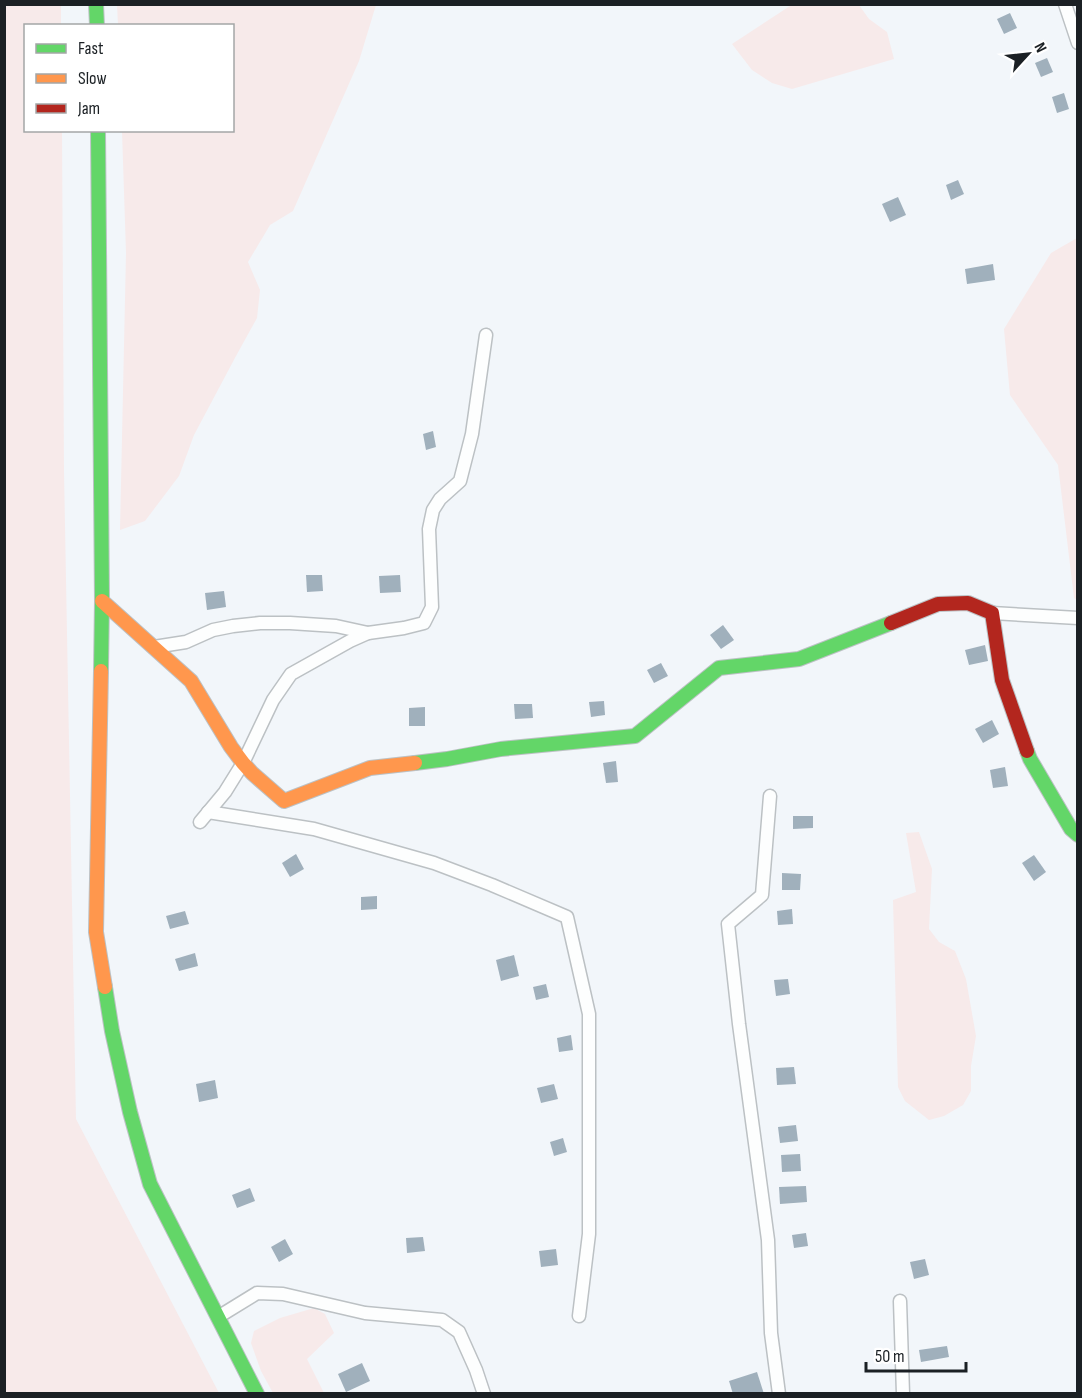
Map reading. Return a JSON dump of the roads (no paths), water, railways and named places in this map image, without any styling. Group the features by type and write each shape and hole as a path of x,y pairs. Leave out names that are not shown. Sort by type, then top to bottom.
{"street":[{"path":"96,4 97,24"},
{"path":"1065,4 1077,43"},
{"path":"98,132 102,601 96,932 112,1031 130,1112 150,1184 256,1394"},
{"path":"200,822 225,792 243,763 273,700 291,674 368,633 424,623 432,607 429,529 433,510 440,499 460,481 472,434 486,335"},
{"path":"102,601 191,681 243,763 284,801 370,768 447,759 487,750 520,746 635,736 719,668 799,659 938,604 968,603 992,613 1077,618"},
{"path":"992,613 1002,680 1030,759 1077,836"},
{"path":"154,647 186,642 213,630 260,623 336,626 368,633"},
{"path":"770,796 762,895 728,924 768,1239 771,1333 779,1394"},
{"path":"208,812 314,829 434,863 567,917 589,1014 589,1234 579,1316"},
{"path":"218,1317 257,1293 283,1294 365,1313 442,1320 459,1332 484,1394"},
{"path":"900,1301 903,1394"}]}
